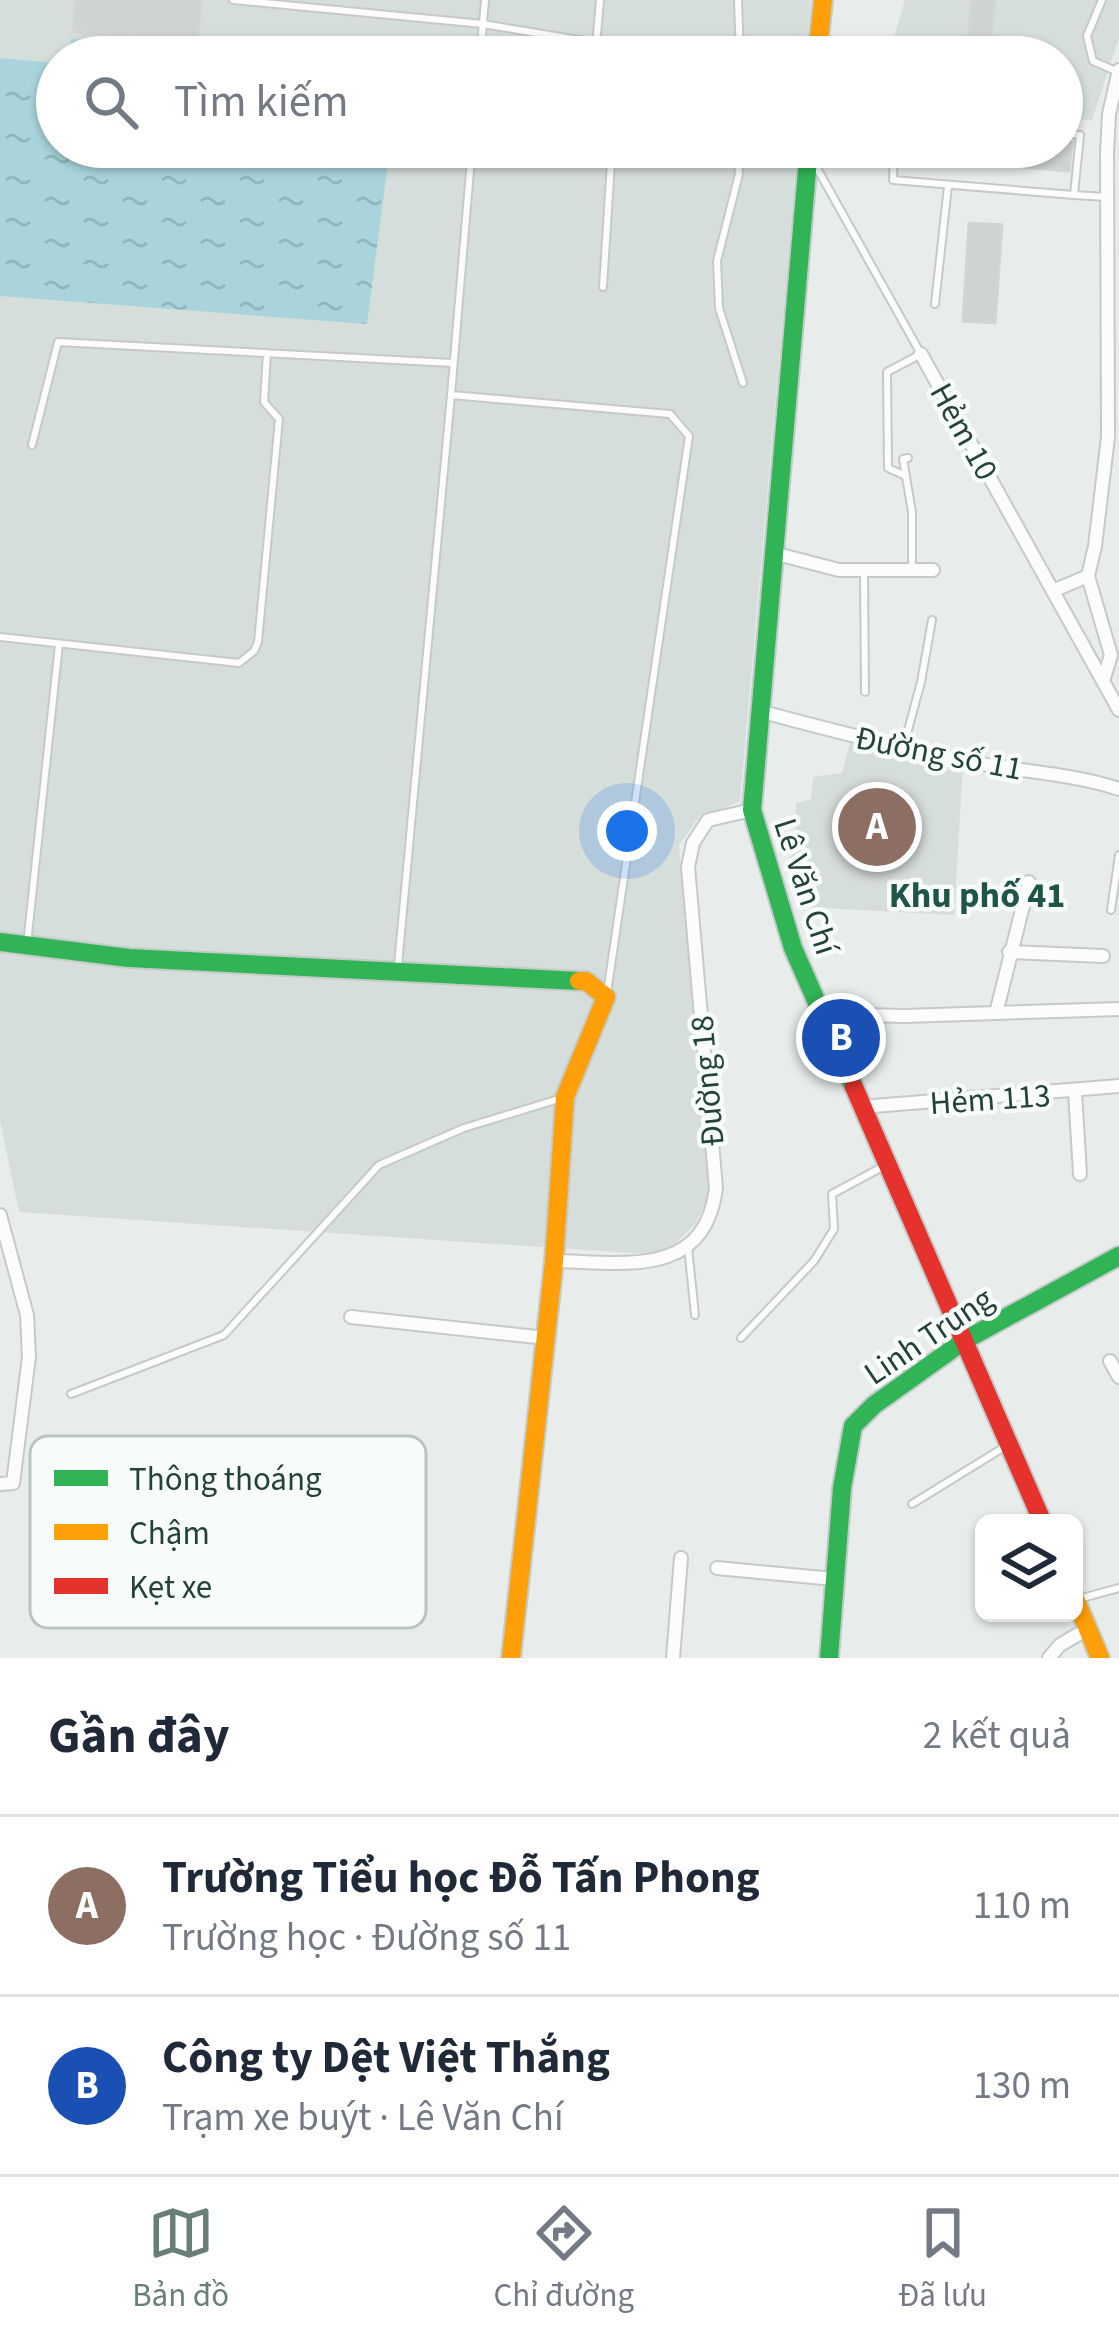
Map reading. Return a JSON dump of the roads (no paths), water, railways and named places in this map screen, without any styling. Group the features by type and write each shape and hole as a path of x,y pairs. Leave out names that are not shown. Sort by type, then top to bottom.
{"street":[{"path":"819,36 823,0"},
{"path":"1103,678 1112,655 1113,632 1088,576 1114,437 1115,236 1109,114 1119,71"},
{"name":"Lê Văn Chí","path":"807,168 752,810 771,894 819,1014 889,1163 1039,1514"},
{"name":"Hẻm 10","path":"921,354 1119,710"},
{"path":"776,554 839,570 933,570"},
{"path":"1054,590 1088,576"},
{"name":"Đường số 11","path":"759,711 904,748 978,764 1077,775 1119,789"},
{"name":"Đường 18","path":"688,1246 709,1216 716,1188 688,867 693,843 708,820 752,810"},
{"path":"996,1013 1028,882"},
{"path":"0,942 129,958 586,982 606,997 565,1097 554,1261 511,1658"},
{"path":"1009,952 1103,956"},
{"path":"819,1014 1119,1010"},
{"name":"Hẻm 113","path":"861,1107 1119,1086"},
{"path":"1075,1092 1080,1174"},
{"path":"0,1214 5,1254 27,1315 29,1357 13,1483 0,1484"},
{"path":"554,1261 663,1261 688,1246"},
{"name":"Linh Trung","path":"829,1658 846,1455 853,1426 964,1340 1119,1256"},
{"path":"351,1317 546,1338"},
{"path":"1110,1361 1119,1377"},
{"path":"673,1658 681,1558"},
{"path":"717,1568 834,1579"},
{"path":"1083,1619 1100,1658"},
{"path":"1048,1658 1087,1629"}],"lane":[{"path":"233,0 483,24 555,36"},
{"path":"482,36 485,0"},
{"path":"597,36 600,0"},
{"path":"737,0 739,36"},
{"path":"1102,0 1087,36 1094,61 1119,71"},
{"path":"397,972 470,168"},
{"path":"603,286 611,168"},
{"path":"738,168 717,261 719,308 742,383"},
{"name":"Hẻm 10","path":"818,168 921,354"},
{"path":"893,168 893,180 948,186 1074,195 1112,189"},
{"path":"1074,195 1077,168"},
{"path":"934,304 948,186"},
{"path":"32,445 58,342 452,363"},
{"path":"0,638 239,663 254,651 279,419 264,402 267,353"},
{"path":"906,476 888,468 887,372 921,354"},
{"path":"451,395 670,414 688,436 606,997"},
{"path":"908,458 903,459 912,512 912,570"},
{"path":"864,572 865,692"},
{"path":"904,748 932,620"},
{"path":"26,946 59,644"},
{"path":"1111,910 1119,855"},
{"path":"71,1394 224,1334 379,1165 464,1128 565,1097"},
{"path":"741,1338 814,1261 834,1229 832,1194 889,1163"},
{"path":"688,1246 695,1315"},
{"path":"912,1504 1009,1444"},
{"path":"1083,1596 1119,1588"}],"water":[{"path":"0,58 36,61 36,168 387,168 367,324 0,296"}],"place":[{"name":"Trường Tiểu học Đỗ Tấn Phong","path":"877,827"},
{"name":"Công ty Dệt Việt Thắng","path":"841,1038"}],"district":[{"name":"Khu phố 41","path":"977,894"}]}
